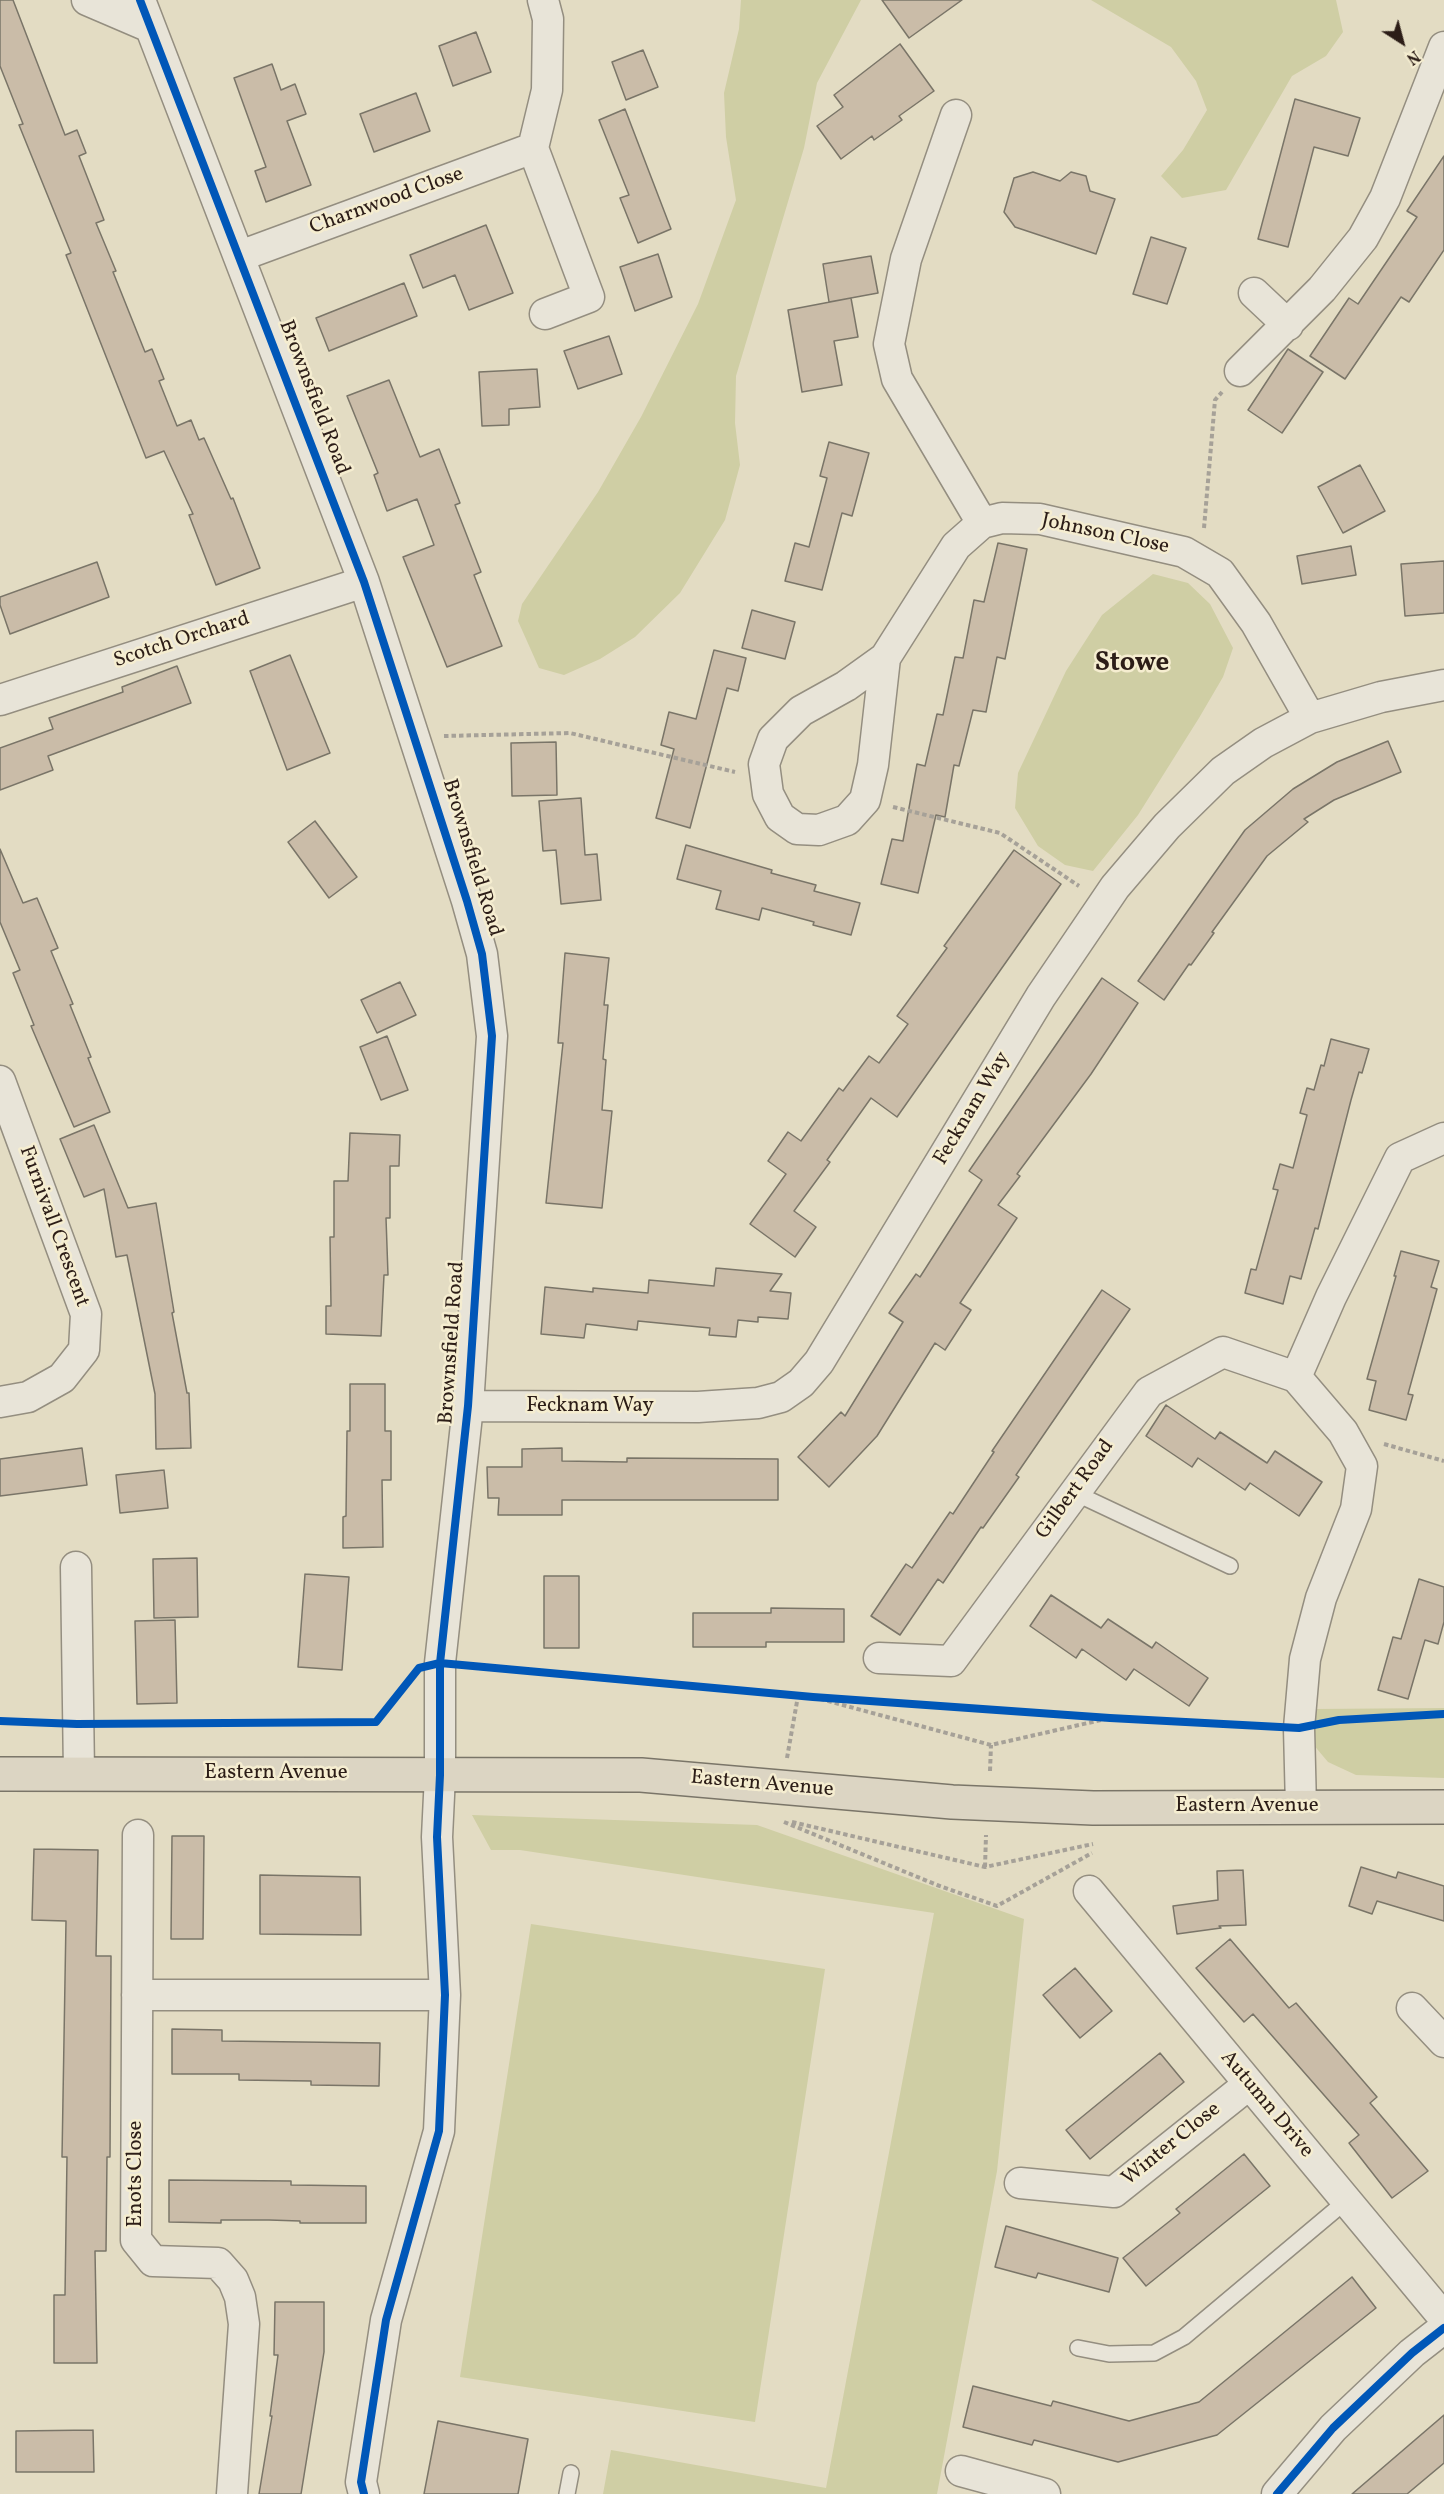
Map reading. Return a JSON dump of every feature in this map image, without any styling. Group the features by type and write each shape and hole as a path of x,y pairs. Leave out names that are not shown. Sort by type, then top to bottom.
{"highway":[{"name":"Eastern Avenue","path":"0,1774 641,1775 952,1802 1093,1808 1444,1807"}],"street":[{"path":"87,0 145,13"},
{"path":"543,0 548,19 547,90 533,148 590,297 545,314"},
{"name":"Brownsfield Road","path":"145,13 364,582 482,954 492,1036 468,1406 440,1663 440,1775 436,1837 445,1995 440,2131 386,2320 361,2482 364,2494"},
{"path":"1240,372 1322,289 1363,238 1385,198 1444,47"},
{"path":"885,658 873,765 865,800 847,820 819,831 797,829 780,817 768,794 764,764 773,740 801,711 846,686 885,658 956,546 982,523 897,380 889,344 906,259 956,115"},
{"name":"Charnwood Close","path":"240,256 533,148"},
{"path":"1254,292 1288,325"},
{"name":"Johnson Close","path":"982,523 1002,518 1040,519 1184,552 1220,573 1256,623 1310,718"},
{"name":"Scotch Orchard","path":"0,700 364,582"},
{"name":"Fecknam Way","path":"468,1406 698,1407 758,1403 781,1397 801,1383 819,1362 1041,996 1115,887 1167,826 1223,771 1263,743 1310,718 1381,697 1444,685"},
{"name":"Furnivall Crescent","path":"0,1081 86,1314 84,1350 62,1378 28,1397 2,1395"},
{"path":"1301,1807 1299,1728 1305,1659 1321,1598 1356,1509 1362,1466 1342,1432 1296,1377 1331,1297 1400,1158 1444,1138"},
{"name":"Gilbert Road","path":"879,1658 951,1661 1149,1392 1223,1352 1296,1377"},
{"path":"76,1567 79,1773"},
{"name":"Enots Close","path":"138,1835 136,2240 153,2261 218,2263 233,2280 240,2297 244,2324 232,2494"},
{"name":"Autumn Drive","path":"1089,1891 1444,2318"},
{"path":"137,1995 445,1995"},
{"path":"1412,2008 1444,2042"},
{"name":"Winter Close","path":"1020,2183 1114,2192 1248,2085"},
{"path":"1277,2494 1333,2428 1412,2353 1444,2328"},
{"path":"961,2471 1045,2494"}],"lane":[{"path":"1075,1493 1230,1566"},
{"path":"1078,2348 1109,2354 1154,2353 1184,2337 1346,2201"},
{"path":"567,2494 572,2473"}],"path":[{"path":"1201,562 1215,400 1240,372"},
{"path":"414,737 570,733 766,779"},
{"path":"865,800 1000,833 1104,903"},
{"path":"1342,1432 1444,1461"},
{"path":"786,1695 860,1701"},
{"path":"781,1786 798,1696"},
{"path":"813,1697 991,1745 1110,1718"},
{"path":"1075,1716 1122,1719"},
{"path":"990,1776 991,1745"},
{"path":"1089,1891 1093,1808"},
{"path":"1092,1853 997,1906 937,1885 779,1820 984,1867 1093,1844"},
{"path":"984,1867 986,1835"}],"green space":[{"path":"741,0 861,0 817,83 804,148 736,376 735,423 740,465 725,520 680,593 635,637 600,659 564,675 539,668 518,621 522,604 598,492 641,417 698,304 736,200 726,137 724,93 739,29"},
{"path":"1091,0 1336,0 1343,32 1326,56 1292,76 1226,190 1182,198 1161,176 1183,150 1207,110 1196,81 1171,47"},
{"path":"1153,574 1188,583 1210,604 1233,648 1223,677 1138,815 1093,871 1065,865 1038,846 1015,808 1018,773 1066,671 1102,615"},
{"path":"1444,1708 1444,1778 1356,1775 1328,1762 1312,1743 1313,1709"},
{"path":"472,1815 757,1825 1024,1919 997,2171 937,2494 603,2494 611,2450 826,2488 934,1913 520,1850 491,1850"},
{"path":"531,1924 825,1969 755,2422 460,2377"}],"building":[{"path":"0,0 13,0 65,135 77,130 86,153 79,156 104,220 96,223 145,352 152,349 164,379 159,381 177,426 191,420 199,440 204,438 231,499 233,498 260,568 216,585 189,515 193,514 164,451 146,458 66,255 71,253 19,125 23,124 0,66"},
{"path":"882,0 962,0 909,38"},
{"path":"476,32 491,72 453,86 439,46"},
{"path":"900,44 934,91 899,116 902,120 874,140 872,136 841,159 817,126 843,107 834,95"},
{"path":"643,50 658,87 626,100 612,62"},
{"path":"272,64 281,90 295,84 306,114 287,121 311,185 266,202 255,171 266,167 234,78"},
{"path":"416,93 430,131 374,152 360,114"},
{"path":"1295,99 1360,118 1348,156 1314,147 1288,247 1258,239"},
{"path":"625,109 671,229 638,243 620,198 629,195 599,120"},
{"path":"1444,156 1444,250 1409,302 1401,297 1345,379 1310,356 1349,298 1358,304 1417,217 1407,211"},
{"path":"1033,172 1060,181 1071,172 1086,176 1090,191 1115,199 1096,254 1015,227 1004,212 1014,178"},
{"path":"486,225 513,293 469,310 455,275 423,288 410,255"},
{"path":"1151,237 1186,248 1167,304 1133,294"},
{"path":"658,254 672,297 635,311 620,267"},
{"path":"871,256 878,293 829,302 823,264"},
{"path":"404,283 417,316 329,351 316,318"},
{"path":"851,298 858,337 834,341 842,385 802,392 788,310"},
{"path":"609,336 622,374 578,389 564,351"},
{"path":"1288,349 1323,372 1282,433 1248,410"},
{"path":"537,369 540,407 509,409 509,425 482,426 479,372"},
{"path":"389,380 420,457 439,449 460,503 455,505 481,572 474,575 502,646 447,667 403,557 434,545 417,499 387,511 374,475 378,473 347,396"},
{"path":"829,442 869,453 852,516 842,513 822,590 785,581 795,543 809,547 827,478 820,476"},
{"path":"1360,465 1385,511 1343,533 1318,487"},
{"path":"998,543 1027,549 1005,659 997,657 986,712 973,710 959,766 954,765 945,817 936,815 918,893 881,884 892,839 903,841 917,764 925,766 937,714 943,715 955,657 963,658 974,600 984,602"},
{"path":"1351,546 1356,575 1302,584 1297,556"},
{"path":"1444,561 1444,613 1405,616 1401,564"},
{"path":"97,562 109,597 10,634 0,605 0,597"},
{"path":"752,610 795,622 785,659 742,648"},
{"path":"714,650 746,658 738,691 727,688 690,828 656,818 674,749 661,745 669,712 696,719"},
{"path":"290,655 330,753 287,770 250,671"},
{"path":"177,666 191,703 48,756 53,770 0,790 0,748 53,729 49,718 123,692 122,687"},
{"path":"1388,741 1401,772 1334,800 1304,819 1308,822 1267,856 1164,1000 1138,981 1245,830 1293,789 1337,762"},
{"path":"556,742 557,795 512,796 511,743"},
{"path":"581,798 585,855 597,854 601,900 561,904 556,850 543,851 539,801"},
{"path":"315,821 357,877 329,898 288,842"},
{"path":"686,845 772,870 771,873 816,885 814,891 860,903 851,935 762,908 759,920 716,909 721,891 677,879"},
{"path":"0,849 23,903 37,898 58,948 51,951 73,1004 70,1005 91,1057 88,1058 110,1112 74,1127 31,1026 34,1025 13,973 20,970 0,922"},
{"path":"1014,850 1061,884 897,1117 871,1098 827,1160 830,1162 794,1211 816,1227 795,1257 750,1224 786,1174 768,1161 788,1132 801,1141 839,1088 843,1091 869,1056 879,1063 908,1024 897,1016 947,948 944,946"},
{"path":"565,953 609,958 604,1005 608,1005 603,1059 606,1060 602,1110 612,1111 602,1208 546,1203 563,1043 558,1043"},
{"path":"1102,978 1138,1003 1091,1074 1017,1174 1020,1176 998,1205 1017,1218 960,1303 971,1310 945,1350 935,1343 877,1436 829,1487 798,1457 841,1412 845,1416 903,1322 889,1313 916,1274 920,1277 982,1180 969,1171"},
{"path":"400,982 416,1015 377,1033 361,1000"},
{"path":"387,1036 408,1090 381,1100 360,1047"},
{"path":"1331,1039 1369,1049 1351,1100 1318,1229 1315,1228 1301,1279 1290,1276 1283,1304 1245,1293 1251,1269 1256,1270 1278,1190 1273,1189 1280,1164 1293,1168 1307,1115 1300,1113 1307,1088 1314,1090 1321,1065 1324,1066"},
{"path":"94,1125 128,1208 156,1203 174,1312 172,1313 187,1393 189,1393 191,1448 156,1449 155,1394 127,1255 116,1257 104,1189 84,1197 60,1139"},
{"path":"350,1133 400,1135 399,1166 390,1166 390,1218 386,1218 388,1275 384,1275 381,1336 326,1334 326,1306 331,1306 330,1237 334,1237 334,1181 348,1181"},
{"path":"1401,1251 1439,1261 1431,1287 1437,1289 1408,1394 1413,1395 1406,1420 1369,1410 1376,1381 1367,1379"},
{"path":"716,1268 782,1274 770,1291 791,1293 788,1319 758,1317 758,1322 738,1320 736,1337 709,1335 710,1328 638,1321 637,1330 586,1324 584,1338 541,1334 545,1287 593,1292 593,1288 648,1293 649,1280 714,1286"},
{"path":"1102,1290 1130,1309 1016,1475 1019,1477 943,1583 938,1579 900,1635 871,1616 906,1564 912,1568 950,1512 953,1514 994,1452 992,1451"},
{"path":"350,1384 385,1384 385,1431 391,1431 391,1480 382,1480 383,1547 343,1548 343,1517 346,1516 347,1431 350,1431"},
{"path":"1166,1405 1215,1439 1220,1432 1267,1463 1275,1451 1322,1482 1299,1516 1250,1483 1245,1490 1198,1458 1192,1467 1146,1436"},
{"path":"82,1448 87,1485 0,1496 0,1459"},
{"path":"562,1448 562,1461 627,1462 627,1458 778,1459 778,1500 562,1500 562,1515 498,1515 499,1498 488,1498 487,1467 522,1467 522,1449"},
{"path":"164,1470 168,1508 120,1513 116,1475"},
{"path":"197,1558 198,1617 154,1618 153,1559"},
{"path":"305,1574 349,1577 342,1670 298,1667"},
{"path":"544,1576 579,1576 579,1648 544,1648"},
{"path":"1419,1579 1444,1587 1444,1622 1438,1644 1425,1640 1408,1699 1378,1690 1393,1637 1401,1639"},
{"path":"1051,1595 1101,1628 1108,1619 1152,1648 1156,1642 1208,1678 1189,1706 1134,1669 1126,1680 1082,1649 1076,1658 1030,1626"},
{"path":"771,1608 844,1609 844,1642 766,1642 766,1647 693,1647 693,1613 771,1613"},
{"path":"175,1620 177,1703 137,1704 135,1621"},
{"path":"172,1836 204,1836 203,1939 171,1939"},
{"path":"34,1849 98,1850 96,1956 111,1956 110,2157 107,2157 106,2251 95,2251 97,2363 54,2363 54,2295 65,2295 67,2157 62,2157 66,1921 32,1920"},
{"path":"1361,1867 1396,1878 1398,1872 1444,1886 1444,1921 1377,1901 1372,1914 1349,1906"},
{"path":"1243,1870 1246,1925 1219,1926 1221,1928 1177,1934 1173,1906 1218,1900 1217,1871"},
{"path":"260,1875 360,1877 361,1935 260,1934"},
{"path":"1230,1939 1289,2008 1296,2003 1377,2097 1370,2103 1428,2171 1392,2198 1349,2143 1359,2135 1253,2014 1244,2022 1196,1968"},
{"path":"1075,1968 1112,2011 1080,2038 1043,1995"},
{"path":"172,2029 222,2030 222,2041 380,2043 379,2086 311,2085 311,2081 239,2080 239,2074 172,2074"},
{"path":"1160,2053 1184,2082 1090,2159 1066,2130"},
{"path":"1244,2154 1270,2186 1146,2286 1123,2258 1180,2213 1176,2209"},
{"path":"169,2180 291,2181 291,2185 366,2186 366,2223 300,2223 300,2221 269,2220 221,2220 221,2223 169,2222"},
{"path":"1006,2226 1118,2258 1109,2292 1038,2273 1036,2278 995,2267"},
{"path":"1352,2277 1376,2308 1217,2435 1118,2462 1034,2440 1032,2445 963,2427 973,2386 1051,2406 1053,2401 1129,2421 1199,2402"},
{"path":"275,2302 324,2302 324,2352 301,2494 259,2494 272,2416 270,2416 278,2355 274,2355"},
{"path":"1444,2415 1444,2463 1407,2494 1352,2494"},
{"path":"438,2421 528,2439 518,2494 424,2494"},
{"path":"93,2430 94,2472 16,2472 16,2431"}],"cycle path":[{"path":"140,0 364,582 482,954 492,1036 468,1406 440,1663 440,1775 437,1837 445,1995 439,2131 386,2320 361,2482 364,2494"},
{"path":"0,1721 77,1724 376,1722 419,1668 440,1663 813,1697 1110,1718 1299,1728 1339,1720 1444,1714"},
{"path":"1277,2494 1333,2428 1412,2353 1444,2328"}],"district":[{"name":"Stowe","path":"1132,665"}]}
